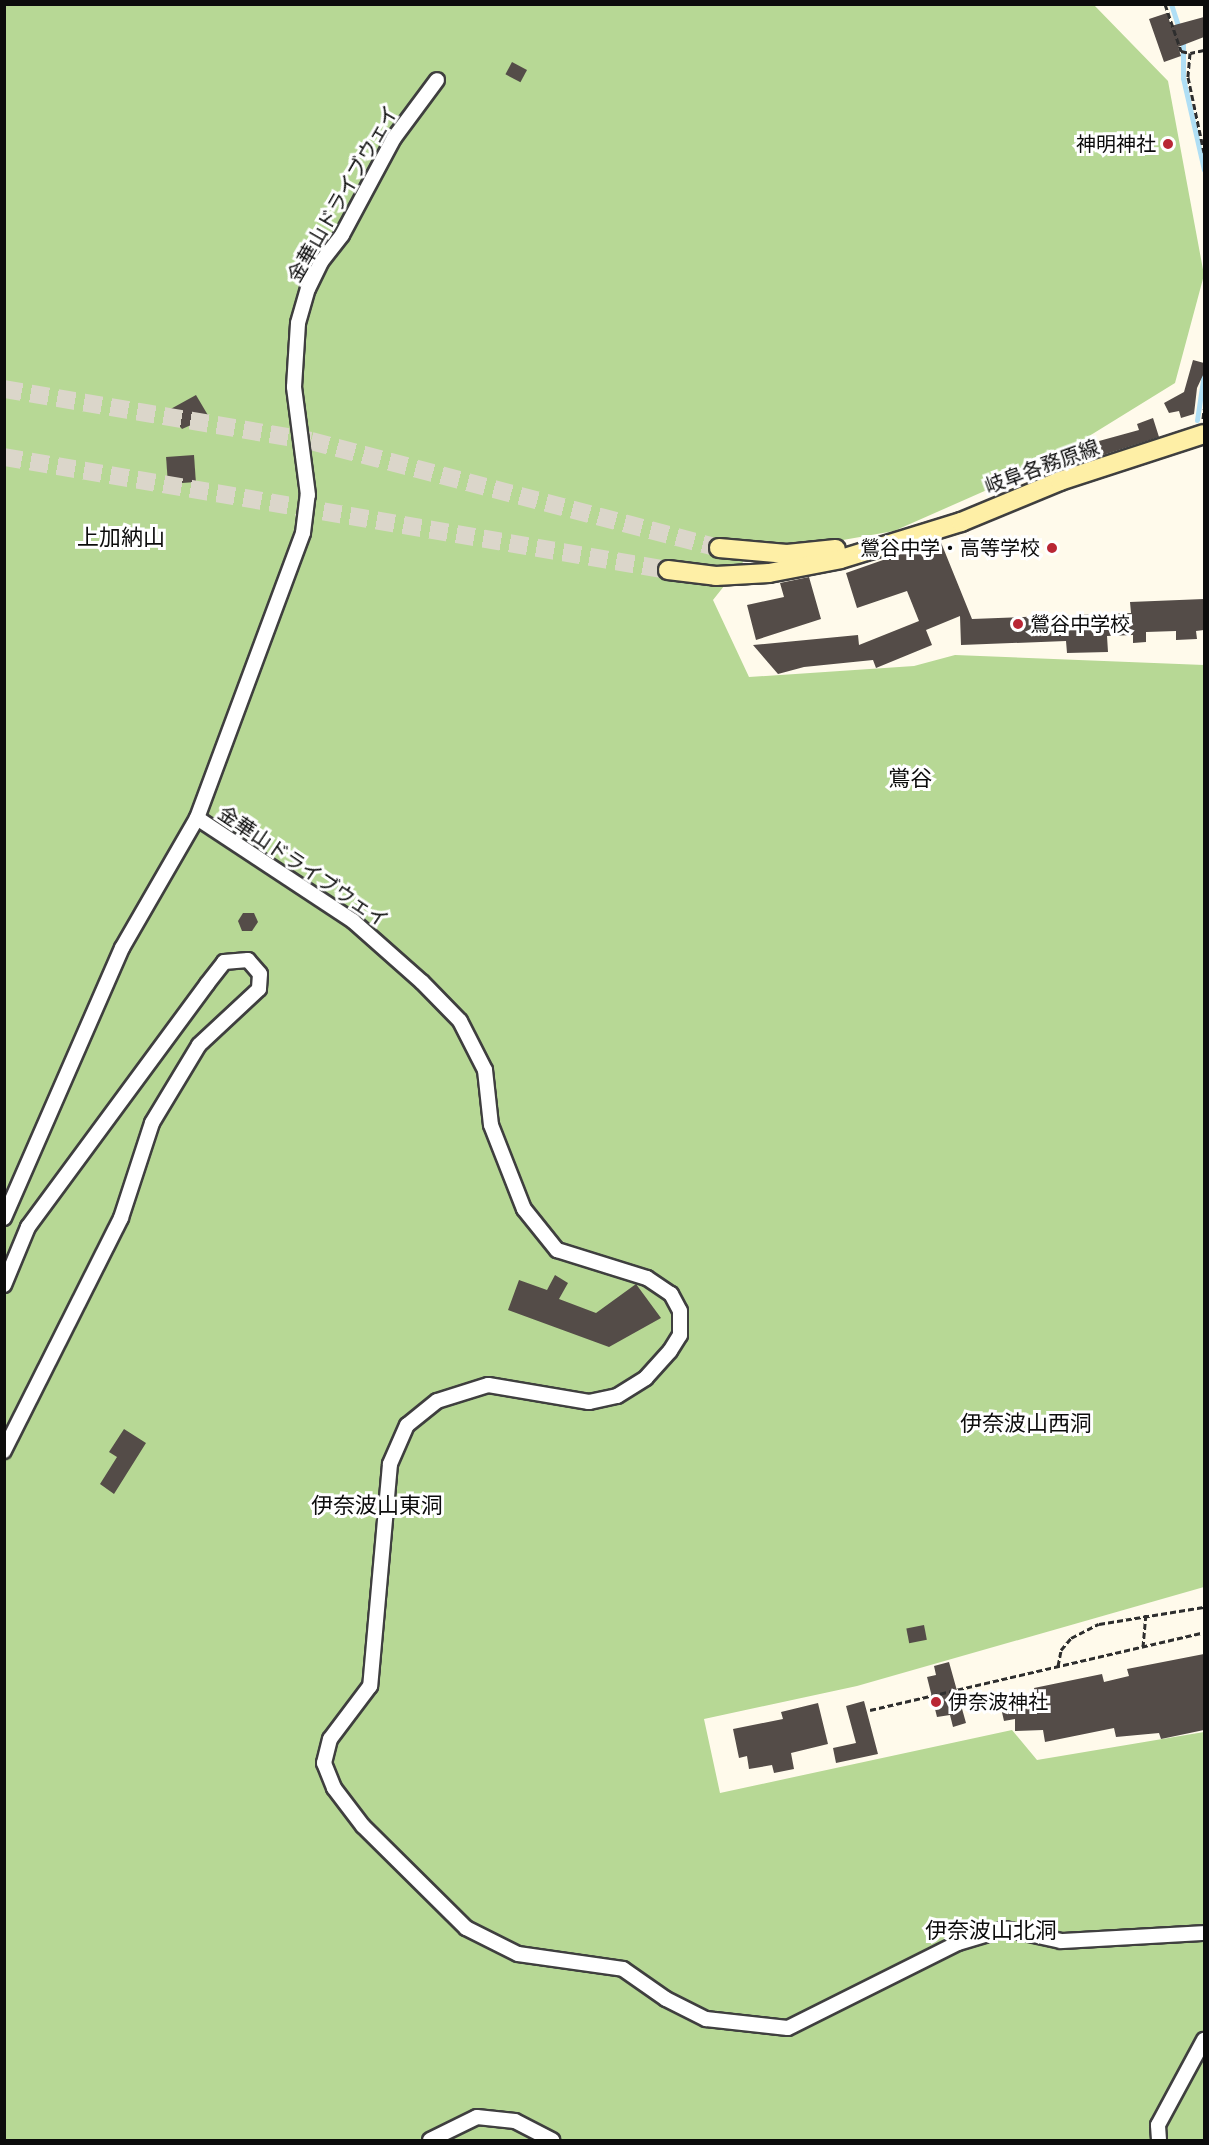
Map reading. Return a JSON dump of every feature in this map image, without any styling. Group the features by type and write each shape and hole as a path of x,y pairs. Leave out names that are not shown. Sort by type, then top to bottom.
{"main road":[{"name":"岐阜各務原線","path":"668,570 716,576 769,573 895,544 1059,481 1204,434"},
{"name":"岐阜各務原線","path":"719,548 788,554 895,544"}],"street":[{"name":"金華山ドライブウェイ","path":"4,1218 122,948 197,818 303,533 308,495 294,387 297,322 308,289 321,262 342,235 394,138 438,80"},
{"name":"金華山ドライブウェイ","path":"197,818 353,921 422,982 460,1021 485,1070 491,1125 524,1209 557,1250 647,1278 671,1294 680,1311 680,1335 670,1351 646,1378 617,1396 589,1402 488,1385 437,1401 407,1425 390,1464 370,1686 330,1739 324,1763 334,1788 363,1826 466,1928 518,1954 623,1969 666,1999 706,2019 788,2028 958,1943 1005,1929 1061,1941 1204,1933"},
{"path":"4,1285 28,1227 207,984 224,962 248,960 260,974 259,989 199,1045 152,1123 121,1218 4,1451"},
{"path":"1159,2140 1158,2126 1204,2040"},
{"path":"430,2140 477,2117 515,2121 552,2140"}],"path":[{"path":"1165,4 1181,51 1190,53 1204,50"},
{"path":"1190,53 1188,77 1204,152"},
{"path":"1058,1666 1061,1650 1071,1638 1098,1624 1146,1614 1204,1607"},
{"path":"1143,1647 1146,1614"},
{"path":"870,1710 1204,1632"}],"green space":[{"path":"5,5 1094,5 1168,81 1204,275 1175,383 1039,467 894,531 747,557 713,600 749,677 914,666 955,655 1204,665 1204,1587 857,1686 704,1719 720,1793 1012,1730 1037,1760 1204,1732 1204,2140 5,2140"}],"building":[{"path":"1167,13 1171,26 1204,17 1204,37 1178,47 1181,56 1164,62 1149,19"},
{"path":"512,62 527,70 520,82 505,74"},
{"path":"1193,360 1204,363 1204,373 1197,388 1194,414 1181,418 1179,411 1169,413 1164,403 1184,392"},
{"path":"196,395 209,417 182,429 167,411"},
{"path":"1153,418 1159,437 1103,455 1099,441 1139,430 1137,424"},
{"path":"194,455 196,482 168,484 166,457"},
{"path":"940,540 972,619 1131,613 1130,602 1204,599 1204,630 1196,631 1197,639 1176,640 1176,631 1146,632 1146,642 1133,643 1133,635 1107,636 1108,652 1067,653 1066,641 961,645 960,616 926,630 932,645 876,668 873,660 804,667 778,674 753,645 858,635 859,645 919,621 907,591 857,608 846,573"},
{"path":"809,577 821,619 756,640 747,605 784,597 780,583"},
{"path":"243,913 254,913 258,922 252,931 242,931 238,921"},
{"path":"555,1275 568,1283 559,1299 596,1313 636,1284 661,1318 609,1347 508,1310 519,1280 547,1290"},
{"path":"124,1429 146,1443 114,1494 100,1484 117,1457 109,1452"},
{"path":"924,1625 927,1640 909,1643 906,1628"},
{"path":"1204,1654 1204,1730 1161,1739 1159,1733 1116,1737 1114,1728 1045,1742 1043,1730 1015,1731 1015,1719 1004,1721 1001,1708 1036,1700 1034,1688 1102,1674 1104,1682 1129,1676 1127,1669"},
{"path":"949,1662 966,1723 953,1727 950,1715 937,1717 927,1677 936,1675 934,1666"},
{"path":"864,1701 878,1754 836,1763 833,1748 856,1743 846,1706"},
{"path":"818,1703 828,1744 791,1753 794,1769 774,1773 772,1765 749,1769 747,1756 739,1758 733,1729 783,1719 781,1712"}],"waterway":[{"path":"1171,4 1180,31"},
{"path":"1183,40 1183,78 1204,170"},
{"path":"1197,420 1204,373"}],"tunnel":[{"path":"4,389 311,441 719,548"},
{"path":"4,457 668,570"}],"place":[{"name":"神明神社","path":"1168,144"},
{"name":"鶯谷中学・高等学校","path":"1052,548"},
{"name":"鶯谷中学校","path":"1018,624"},
{"name":"伊奈波神社","path":"936,1702"}],"district":[{"name":"上加納山","path":"121,538"},
{"name":"鴬谷","path":"910,779"},
{"name":"伊奈波山西洞","path":"1026,1424"},
{"name":"伊奈波山東洞","path":"377,1506"},
{"name":"伊奈波山北洞","path":"991,1931"}]}
